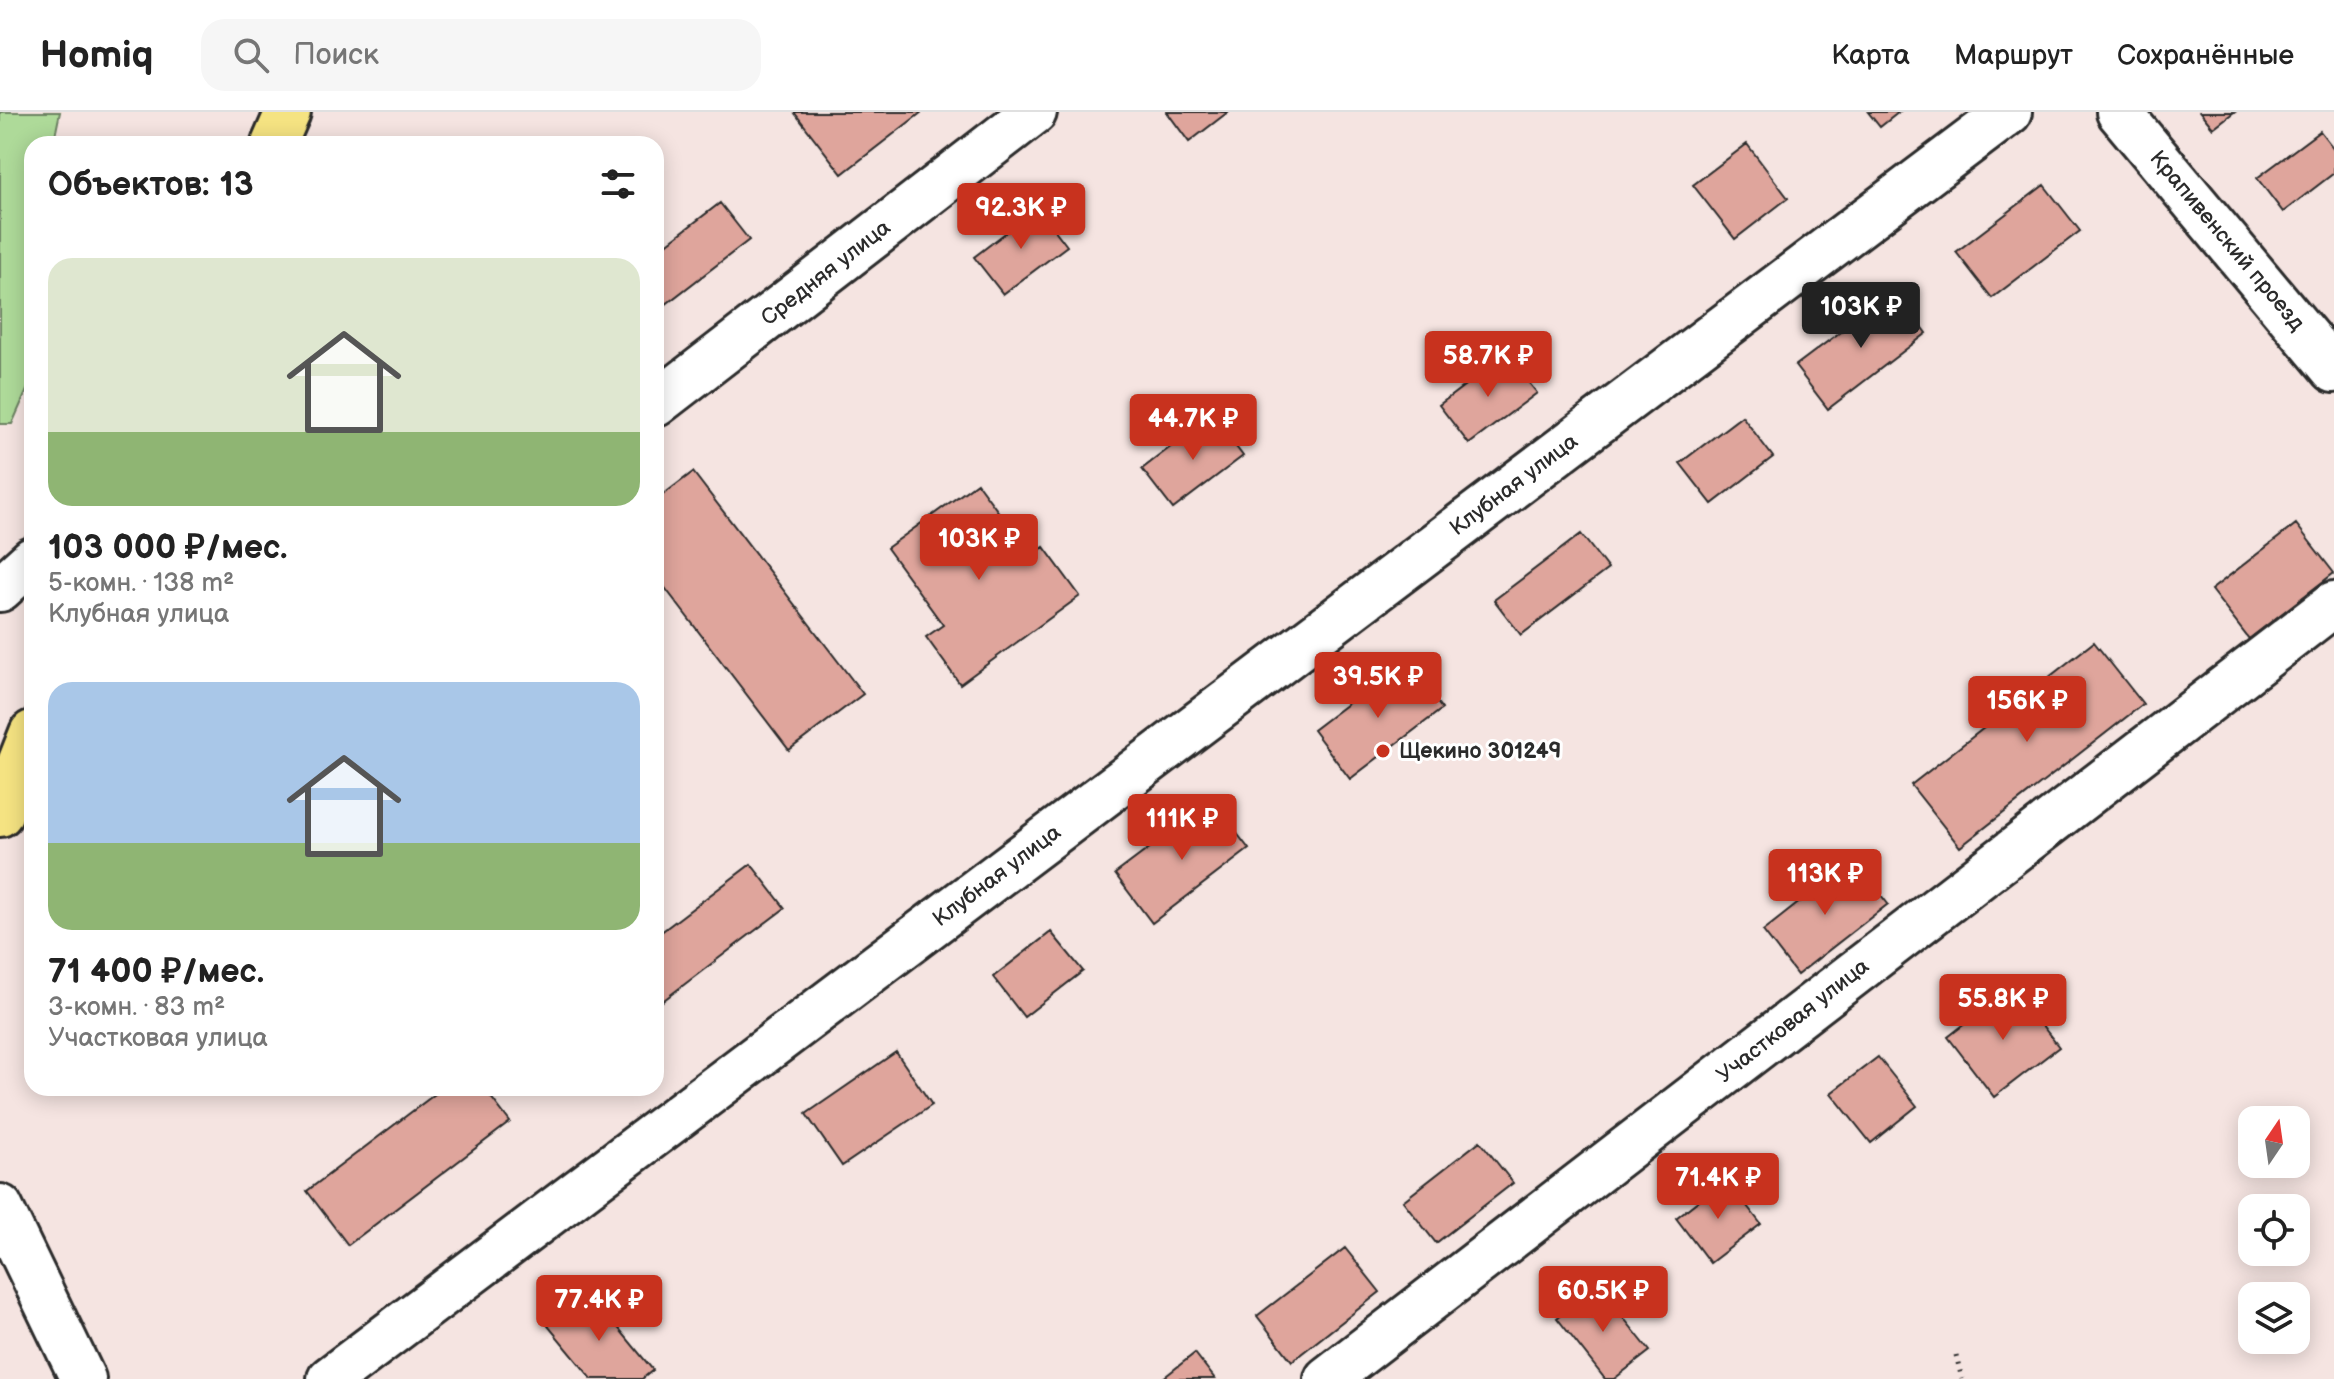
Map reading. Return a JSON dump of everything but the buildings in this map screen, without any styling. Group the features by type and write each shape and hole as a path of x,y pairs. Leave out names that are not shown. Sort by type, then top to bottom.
{"highway":[{"path":"278,136 288,112"},
{"path":"0,814 24,753"}],"street":[{"name":"Средняя улица","path":"664,398 1034,112"},
{"name":"Клубная улица","path":"330,1379 2009,112"},
{"name":"Крапивенский проезд","path":"2119,112 2334,370"},
{"path":"0,589 24,567"},
{"name":"Участковая улица","path":"1327,1379 2334,604"},
{"path":"0,1207 83,1379"}],"path":[{"path":"1956,1355 1962,1379"}],"green space":[{"path":"0,112 60,112 55,136 24,136 24,397 12,424 0,424"}],"place":[{"name":"Щекино 301249","path":"1383,751"}]}
